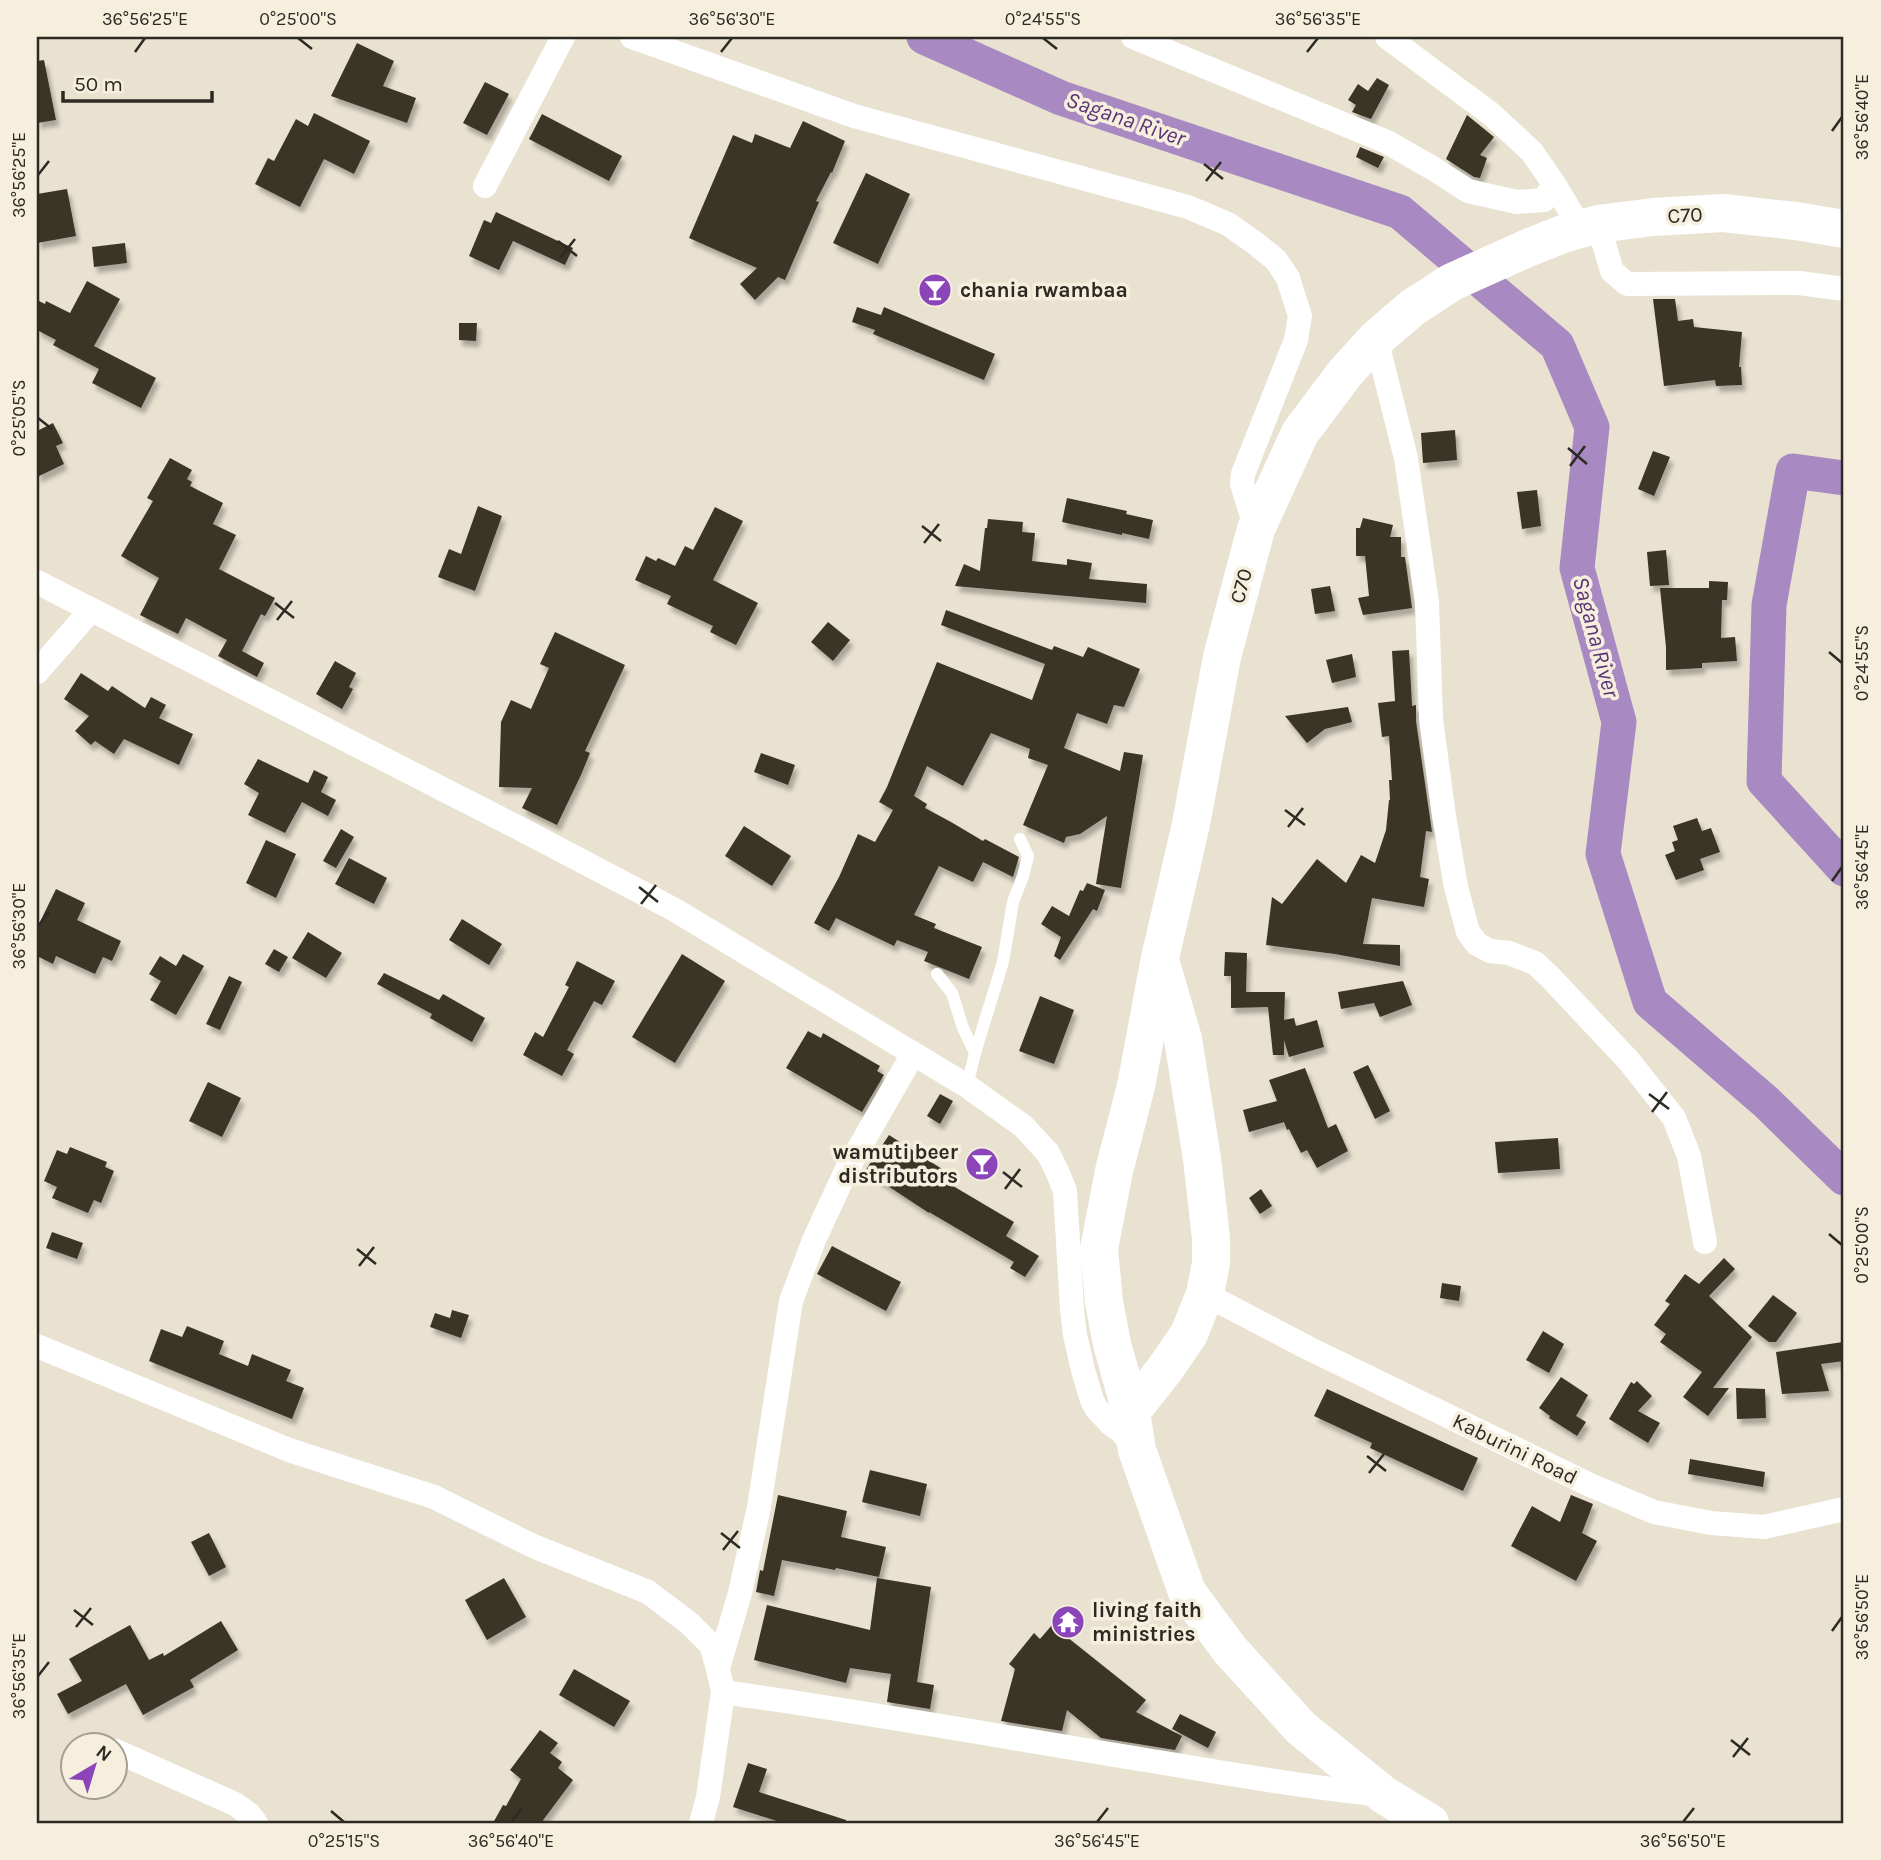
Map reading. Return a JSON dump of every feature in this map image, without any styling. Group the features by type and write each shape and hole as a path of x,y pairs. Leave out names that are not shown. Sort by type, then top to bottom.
{"highway":[{"name":"C70","path":"1430,1823 1384,1795 1301,1728 1230,1650 1187,1592 1137,1450 1131,1412 1112,1343 1104,1301 1099,1250 1191,824 1222,657 1256,529 1300,433 1345,373 1376,339 1412,308 1452,282 1530,247 1589,226 1653,217 1723,213 1844,229"},
{"path":"1131,1412 1189,1334 1205,1294 1211,1263 1211,1238 1202,1159 1182,1039 1160,958"}],"street":[{"path":"485,186 563,37"},
{"path":"632,37 854,116 1188,207 1228,224 1255,243 1276,260 1289,278 1300,316 1292,352 1243,474 1242,484 1256,529"},
{"path":"1133,37 1387,142 1468,191 1517,202 1544,200 1554,184"},
{"path":"1387,37 1491,114 1532,152 1589,226 1612,271 1627,284 1799,283 1844,289"},
{"path":"1376,339 1406,458 1427,602 1431,719 1456,887 1468,932 1477,944 1490,951 1509,953 1535,963 1655,1092 1674,1118 1689,1156 1705,1242"},
{"path":"37,582 676,910 967,1086 1023,1126 1048,1153 1065,1191 1075,1335 1092,1400 1096,1408 1137,1450"},
{"path":"37,672 91,610"},
{"path":"701,1823 708,1797 720,1681 759,1507 791,1301 814,1240 846,1171 912,1054"},
{"name":"Kaburini Road","path":"1205,1294 1467,1426 1590,1485 1654,1512 1711,1523 1764,1527 1844,1509"},
{"path":"37,1346 289,1450 434,1497 533,1546 648,1592 689,1623 711,1645 720,1681"},
{"path":"720,1681 832,1707 1068,1748 1310,1787 1384,1795"},
{"path":"130,1757 235,1804 257,1823"}],"lane":[{"path":"967,1086 1003,962 1013,902 1028,856 1020,839"},
{"path":"937,974 952,993 963,1028 975,1052"}],"building":[{"path":"357,43 394,61 383,86 416,98 407,123 331,96"},
{"path":"44,60 56,120 37,123 37,61"},
{"path":"1377,78 1389,85 1371,119 1352,112 1356,105 1348,100 1358,84 1368,91"},
{"path":"485,82 509,94 487,135 463,123"},
{"path":"314,113 370,141 354,174 324,159 300,207 255,184 268,158 274,161 296,119 308,126"},
{"path":"542,114 622,156 609,181 529,139"},
{"path":"1467,115 1494,137 1480,155 1487,158 1480,178 1446,159"},
{"path":"803,121 845,141 832,173 816,201 819,202 785,280 778,277 755,300 740,284 757,268 689,238 733,135 752,143 755,134 790,148"},
{"path":"1360,147 1384,157 1378,168 1356,157"},
{"path":"866,173 910,194 878,264 833,243"},
{"path":"67,189 76,236 37,243 37,194"},
{"path":"496,212 573,248 565,265 513,241 499,270 469,256 484,220 491,223"},
{"path":"125,243 127,263 94,267 92,247"},
{"path":"87,281 120,299 94,346 156,378 141,408 92,383 99,369 53,345 56,340 37,330 37,300 45,304 46,301 70,313"},
{"path":"1653,299 1675,299 1678,321 1693,319 1694,327 1742,332 1739,367 1742,385 1716,386 1715,380 1664,386"},
{"path":"857,307 881,315 884,307 995,354 984,380 873,334 875,330 852,322"},
{"path":"459,323 477,323 476,341 459,340"},
{"path":"53,423 63,443 56,446 64,464 37,477 37,431"},
{"path":"1455,430 1457,460 1423,463 1421,433"},
{"path":"1653,451 1670,457 1654,496 1638,489"},
{"path":"170,458 192,470 187,479 192,482 190,486 223,503 213,524 236,535 219,569 275,598 265,616 261,614 242,651 264,663 257,677 218,656 227,640 186,618 178,634 140,615 159,578 121,556 153,501 147,498"},
{"path":"1537,490 1541,526 1522,529 1517,492"},
{"path":"1067,498 1127,511 1126,514 1153,520 1149,539 1062,522"},
{"path":"478,506 502,516 475,591 438,577 449,549 461,554"},
{"path":"715,507 743,521 713,580 758,603 736,645 710,632 713,626 667,604 671,596 635,580 646,556 675,566 685,546 693,550"},
{"path":"1363,518 1393,525 1390,537 1401,537 1401,557 1405,557 1412,608 1363,615 1358,598 1369,596 1365,556 1356,556 1356,528 1360,528"},
{"path":"988,519 1023,522 1022,532 1035,533 1032,561 1067,565 1067,559 1092,563 1089,579 1147,584 1146,603 955,586 964,564 980,571"},
{"path":"1666,550 1669,585 1650,586 1647,552"},
{"path":"1709,581 1728,582 1727,600 1722,600 1721,638 1735,637 1737,661 1702,663 1702,668 1666,670 1660,588 1709,588"},
{"path":"1330,586 1335,611 1315,614 1311,589"},
{"path":"946,610 1052,650 1054,646 1083,657 1088,647 1140,669 1124,707 1114,705 1107,724 1077,713 1064,748 1120,771 1124,752 1143,755 1121,888 1096,884 1107,816 1080,834 1066,837 1064,843 1023,825 1048,765 1028,758 1030,749 991,733 963,786 927,766 914,796 927,804 925,808 983,841 985,839 1019,857 1013,877 983,862 973,882 939,866 914,915 936,924 934,928 982,947 969,979 924,961 928,952 897,940 894,946 836,918 829,931 814,923 858,834 875,842 893,810 879,802 937,662 1032,700 1045,664 941,625"},
{"path":"828,622 850,640 833,661 811,642"},
{"path":"555,632 625,665 585,751 590,753 557,825 522,808 532,788 499,787 501,722 511,700 531,709 549,668 540,664"},
{"path":"1409,650 1412,706 1416,705 1432,832 1426,831 1420,877 1429,879 1424,907 1372,898 1363,944 1400,945 1400,966 1266,945 1272,897 1282,904 1317,859 1346,883 1361,855 1375,863 1386,830 1390,800 1389,780 1392,780 1389,736 1382,737 1378,703 1395,701 1392,651"},
{"path":"1352,654 1356,677 1332,683 1326,660"},
{"path":"335,661 356,673 349,687 353,689 342,709 316,694"},
{"path":"81,673 108,691 112,686 145,708 151,697 166,705 159,718 193,734 179,765 124,739 114,754 95,741 91,745 75,731 89,716 64,699"},
{"path":"1348,707 1352,722 1325,729 1307,743 1285,716"},
{"path":"761,753 795,765 788,785 754,772"},
{"path":"258,759 308,783 314,770 328,777 321,792 336,800 328,816 302,802 285,833 248,815 259,793 244,784"},
{"path":"1697,818 1702,831 1711,828 1720,852 1700,859 1704,870 1676,880 1665,855 1675,851 1672,842 1678,840 1673,826"},
{"path":"744,826 791,856 772,886 725,856"},
{"path":"341,829 354,837 336,868 323,861"},
{"path":"266,840 296,854 276,898 246,883"},
{"path":"349,858 387,878 374,904 335,884"},
{"path":"1087,883 1105,890 1097,911 1093,909 1060,960 1054,956 1061,937 1041,924 1052,906 1069,916 1080,890 1083,891"},
{"path":"56,889 85,903 77,920 121,941 112,961 103,957 95,974 56,956 53,964 37,956 37,928"},
{"path":"462,919 502,944 489,965 449,940"},
{"path":"308,932 342,953 326,978 292,958"},
{"path":"274,949 288,957 279,972 265,964"},
{"path":"1225,952 1247,953 1246,992 1285,992 1284,1020 1294,1018 1296,1026 1317,1020 1324,1047 1289,1057 1284,1040 1284,1055 1273,1055 1268,1007 1231,1008 1231,976 1224,976"},
{"path":"183,954 204,966 176,1015 150,1000 161,981 149,974 160,956 176,966"},
{"path":"682,954 725,981 675,1063 632,1037"},
{"path":"577,961 615,981 602,1005 594,1001 567,1050 574,1054 562,1076 523,1055 535,1032 543,1037 569,987 565,985"},
{"path":"384,973 439,1000 443,994 485,1018 472,1042 430,1018 432,1014 377,984"},
{"path":"229,976 242,982 220,1030 206,1024"},
{"path":"1403,981 1412,1005 1380,1017 1374,1003 1341,1009 1338,992"},
{"path":"1040,996 1074,1010 1054,1064 1019,1051"},
{"path":"808,1031 821,1038 823,1033 880,1066 877,1071 884,1075 862,1112 786,1068"},
{"path":"1368,1065 1390,1111 1375,1119 1353,1072"},
{"path":"1305,1068 1328,1128 1336,1124 1348,1151 1317,1168 1307,1150 1301,1153 1284,1122 1249,1132 1243,1110 1277,1101 1269,1080"},
{"path":"208,1082 241,1098 222,1137 189,1121"},
{"path":"940,1094 953,1101 940,1124 927,1116"},
{"path":"889,1135 953,1176 948,1183 1014,1222 1006,1236 1039,1256 1025,1277 1010,1268 1014,1262 929,1213 865,1171"},
{"path":"1558,1138 1560,1169 1498,1173 1495,1142"},
{"path":"70,1147 107,1162 105,1167 114,1171 101,1203 94,1200 88,1213 52,1198 57,1187 44,1181 57,1150 67,1154"},
{"path":"1261,1189 1272,1206 1260,1214 1249,1198"},
{"path":"52,1232 83,1243 77,1259 46,1248"},
{"path":"832,1246 901,1282 886,1311 817,1274"},
{"path":"1724,1258 1735,1269 1709,1296 1752,1337 1713,1388 1729,1388 1708,1416 1683,1397 1702,1372 1660,1342 1666,1334 1654,1325 1670,1304 1665,1301 1685,1274 1699,1284"},
{"path":"1442,1283 1461,1286 1459,1301 1440,1298"},
{"path":"1773,1295 1797,1313 1776,1342 1769,1342 1748,1326"},
{"path":"452,1310 469,1315 461,1338 430,1327 435,1313 450,1318"},
{"path":"187,1326 224,1341 219,1354 248,1366 252,1354 291,1370 286,1381 304,1388 292,1419 149,1361 161,1329 182,1337"},
{"path":"1543,1331 1564,1344 1549,1373 1526,1360"},
{"path":"1843,1342 1844,1361 1821,1364 1829,1391 1782,1394 1776,1352"},
{"path":"1561,1377 1588,1395 1576,1416 1586,1422 1577,1436 1549,1418 1550,1416 1539,1408"},
{"path":"1637,1381 1652,1396 1638,1411 1660,1423 1648,1443 1609,1419 1631,1382 1634,1384"},
{"path":"1736,1388 1765,1389 1766,1418 1737,1419"},
{"path":"1327,1389 1478,1458 1463,1491 1370,1448 1372,1443 1314,1416"},
{"path":"1690,1459 1765,1472 1763,1487 1688,1474"},
{"path":"870,1470 927,1484 920,1516 862,1502"},
{"path":"778,1495 847,1511 841,1537 886,1547 879,1577 782,1560 774,1596 756,1592 760,1570 763,1571"},
{"path":"1571,1495 1593,1504 1582,1533 1597,1541 1576,1581 1511,1546 1532,1506 1560,1522"},
{"path":"209,1533 226,1567 209,1576 191,1542"},
{"path":"504,1578 526,1617 487,1640 465,1600"},
{"path":"877,1578 931,1587 917,1682 934,1685 930,1709 887,1702 891,1674 850,1668 846,1683 754,1660 767,1605 870,1630"},
{"path":"221,1621 238,1650 190,1680 194,1687 143,1715 126,1684 68,1714 57,1694 82,1681 69,1659 130,1625 149,1660 163,1653 164,1656"},
{"path":"1052,1625 1146,1700 1136,1712 1182,1736 1175,1750 1101,1738 1067,1710 1062,1731 1001,1721 1015,1669 1009,1664 1034,1633 1040,1639"},
{"path":"574,1669 630,1701 614,1727 559,1695"},
{"path":"1180,1714 1216,1732 1208,1748 1172,1729"},
{"path":"540,1730 558,1743 550,1753 562,1762 558,1768 573,1780 541,1823 493,1823 521,1779 510,1770"},
{"path":"748,1763 767,1769 759,1792 846,1820 846,1823 783,1823 733,1807"}],"waterway":[{"name":"Sagana River","path":"924,37 1061,98 1400,212 1557,345 1592,427 1577,568 1619,722 1603,854 1650,1002 1766,1102 1844,1178"},
{"name":"Sagana River","path":"1844,478 1793,471 1769,605 1764,781 1844,869"}],"place":[{"name":"chania rwambaa","path":"935,290"},
{"name":"wamuti beer distributors","path":"982,1164"},
{"name":"living faith ministries","path":"1068,1622"}]}
